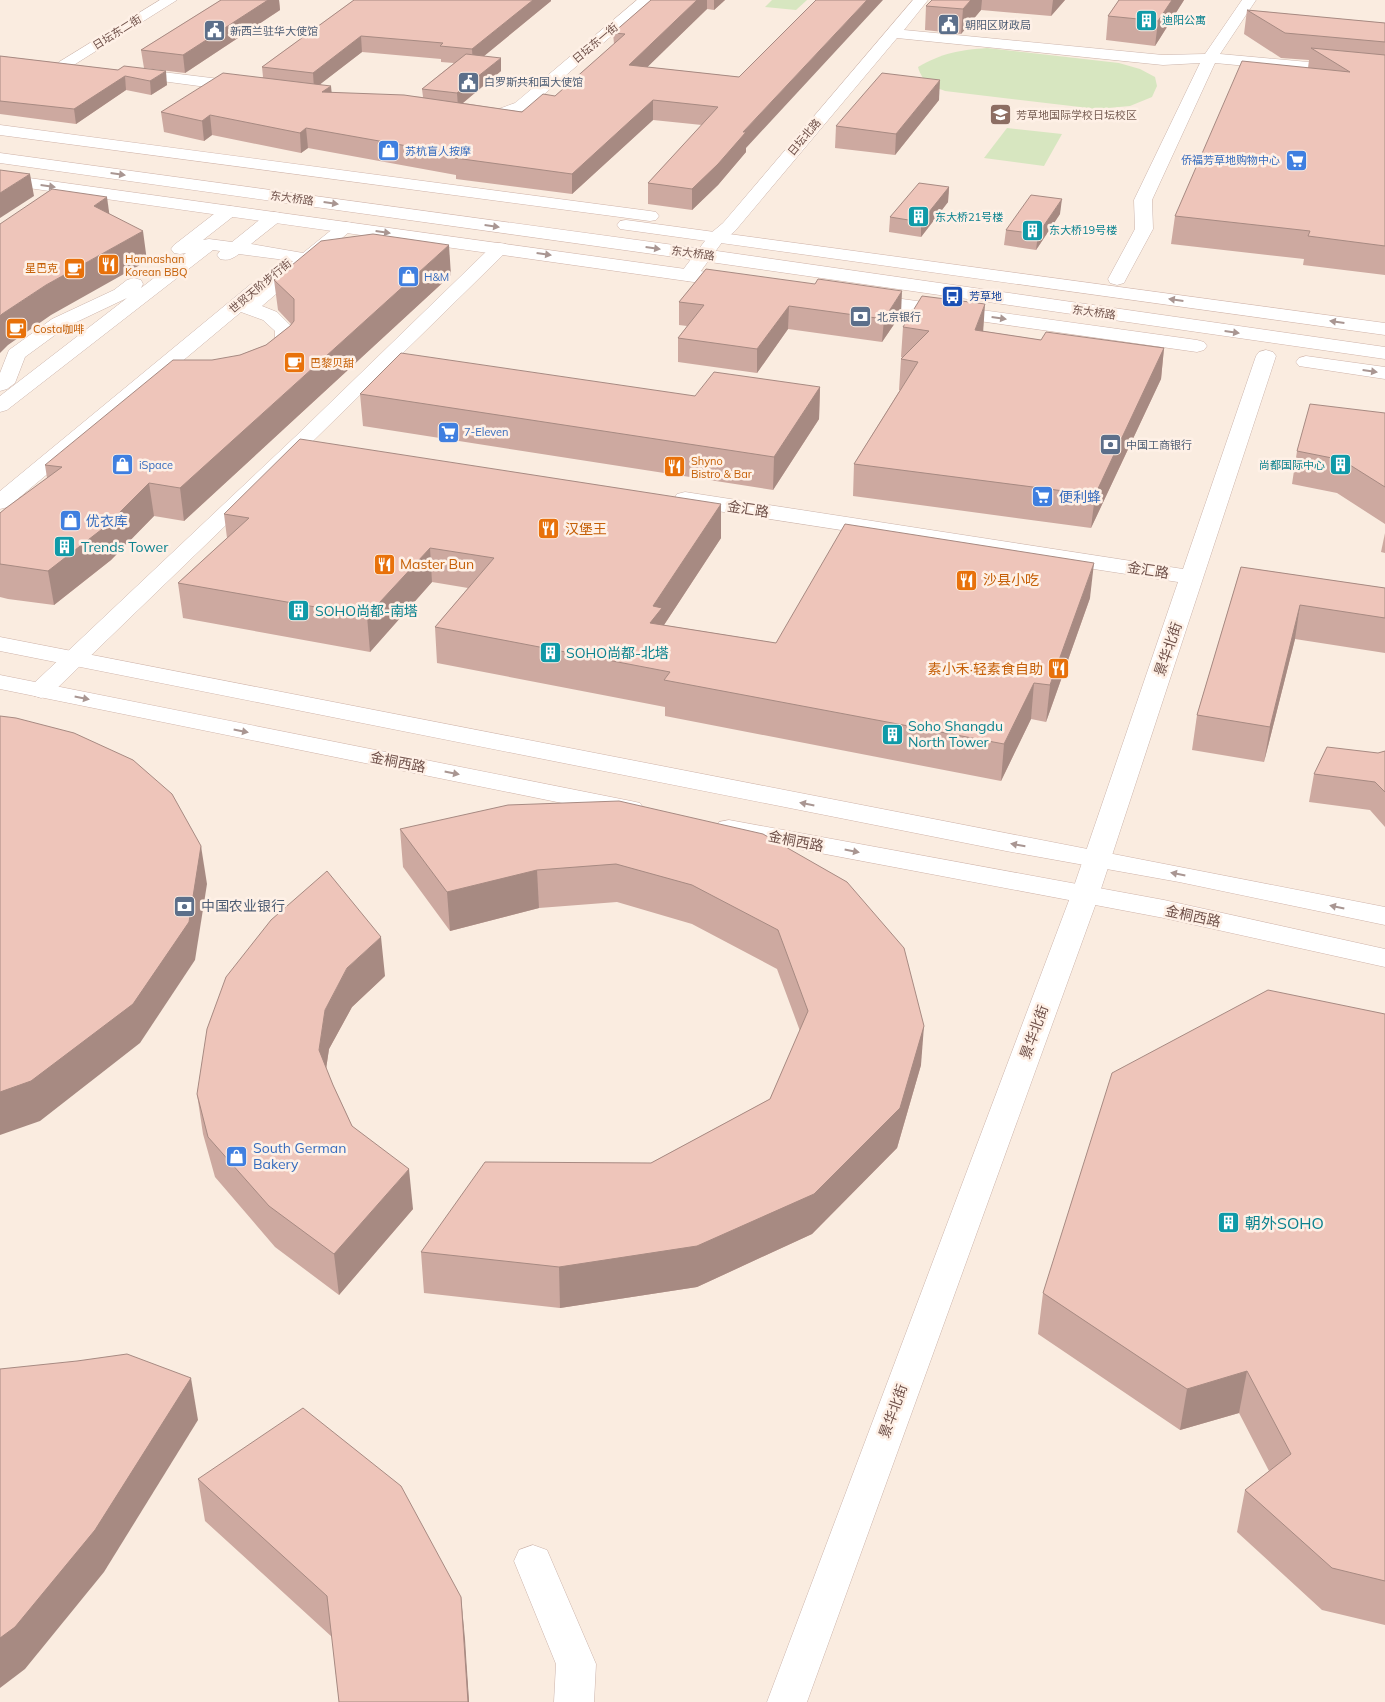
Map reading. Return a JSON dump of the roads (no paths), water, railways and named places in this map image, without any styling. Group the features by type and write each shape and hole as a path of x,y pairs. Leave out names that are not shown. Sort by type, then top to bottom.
{"street":[{"name":"日坛东二街","path":"64,65 170,0"},
{"name":"日坛东一街","path":"459,114 498,115 521,106 646,0"},
{"name":"日坛北路","path":"688,275 703,254 921,0"},
{"path":"1117,279 1144,229 1143,200 1210,58 1249,0"},
{"path":"893,33 1163,60 1210,58 1385,74"},
{"path":"46,63 93,69"},
{"path":"113,71 259,89"},
{"path":"0,130 723,232 1117,279 1385,314"},
{"name":"东大桥路","path":"0,142 723,232 1385,329"},
{"name":"东大桥路","path":"0,158 703,254 1385,353"},
{"path":"0,179 756,284"},
{"path":"0,385 8,379 16,354 59,323 121,294 229,211"},
{"path":"235,248 274,217"},
{"path":"296,244 321,224"},
{"path":"258,373 285,352 285,330 270,316 248,308 346,227"},
{"name":"世贸天阶步行街","path":"0,406 209,244 235,248 296,244 296,256 0,502"},
{"path":"41,690 303,440 500,248"},
{"path":"853,298 1219,349"},
{"path":"1045,305 1097,332"},
{"name":"景华北街","path":"787,1702 853,1519 1086,895 1192,577 1256,354 1385,373"},
{"path":"0,520 157,382 175,384"},
{"path":"303,440 333,445"},
{"name":"金汇路","path":"669,496 1192,577"},
{"path":"0,644 1097,860 1179,874 1385,916"},
{"name":"金桐西路","path":"0,682 654,814"},
{"name":"金桐西路","path":"703,823 1164,909 1385,958"},
{"path":"533,1561 576,1664 574,1702"}],"place":[{"name":"迪阳公寓","path":"1146,20"},
{"name":"朝阳区财政局","path":"949,25"},
{"name":"新西兰驻华大使馆","path":"214,31"},
{"name":"白罗斯共和国大使馆","path":"468,82"},
{"name":"芳草地国际学校日坛校区","path":"1000,115"},
{"name":"苏杭盲人按摩","path":"389,151"},
{"name":"侨福芳草地购物中心","path":"1296,160"},
{"name":"东大桥21号楼","path":"919,217"},
{"name":"东大桥19号楼","path":"1033,230"},
{"name":"Hannashan Korean BBQ","path":"109,265"},
{"name":"星巴克","path":"74,268"},
{"name":"H&M","path":"408,277"},
{"name":"芳草地","path":"953,296"},
{"name":"北京银行","path":"861,317"},
{"name":"Costa咖啡","path":"17,329"},
{"name":"巴黎贝甜","path":"294,363"},
{"name":"7-Eleven","path":"448,432"},
{"name":"中国工商银行","path":"1110,445"},
{"name":"iSpace","path":"123,465"},
{"name":"尚都国际中心","path":"1341,465"},
{"name":"Shyno Bistro & Bar","path":"675,467"},
{"name":"便利蜂","path":"1043,497"},
{"name":"优衣库","path":"70,521"},
{"name":"汉堡王","path":"549,529"},
{"name":"Trends Tower","path":"65,547"},
{"name":"Master Bun","path":"384,564"},
{"name":"沙县小吃","path":"967,580"},
{"name":"SOHO尚都-南塔","path":"299,611"},
{"name":"SOHO尚都-北塔","path":"550,653"},
{"name":"素小禾·轻素食自助","path":"1059,669"},
{"name":"Soho Shangdu North Tower","path":"892,734"},
{"name":"中国农业银行","path":"185,906"},
{"name":"South German Bakery","path":"237,1156"},
{"name":"朝外SOHO","path":"1229,1223"}]}
